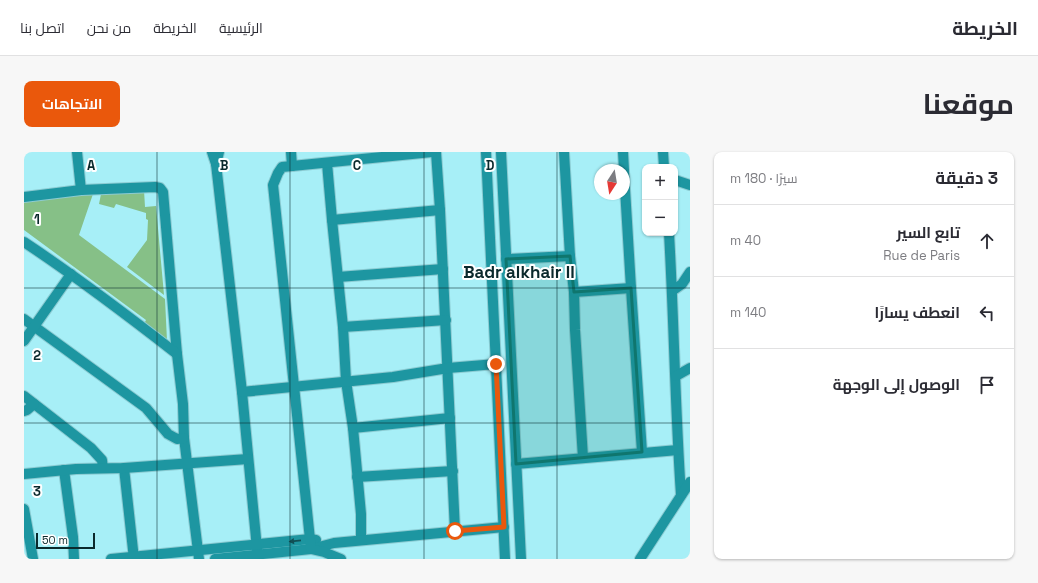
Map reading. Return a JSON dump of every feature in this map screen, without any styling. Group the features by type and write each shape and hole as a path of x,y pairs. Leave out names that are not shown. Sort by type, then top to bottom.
{"street":[{"path":"77,152 81,190"},
{"path":"212,152 216,164 242,392 257,553"},
{"path":"216,164 219,152"},
{"path":"291,152 292,166"},
{"path":"311,544 273,185 282,168 432,152"},
{"path":"436,152 446,320 455,531"},
{"path":"486,152 505,559"},
{"path":"501,152 521,559"},
{"path":"564,152 570,256 574,292 583,458"},
{"path":"623,152 624,164"},
{"path":"663,152 664,164"},
{"path":"327,163 343,327 346,381 353,428 361,514 361,540"},
{"path":"678,181 690,185"},
{"path":"24,197 81,190 155,187 160,188 162,192 183,404 184,438 198,555"},
{"path":"626,200 642,452"},
{"path":"332,220 440,210"},
{"path":"669,236 681,495"},
{"path":"24,242 72,274 177,354"},
{"path":"506,259 570,256"},
{"path":"338,277 443,269"},
{"path":"672,291 682,284 690,272"},
{"path":"24,341 72,274"},
{"path":"574,292 631,288"},
{"path":"24,319 146,408 168,434 177,439 184,438"},
{"path":"343,327 446,320"},
{"path":"242,392 394,377 448,368 496,364"},
{"path":"676,376 690,368"},
{"path":"24,396 91,448 102,460 103,468"},
{"path":"24,411 34,404"},
{"path":"353,428 450,418"},
{"path":"516,464 678,450"},
{"path":"24,474 64,470 124,468 248,459"},
{"path":"124,468 134,558"},
{"path":"64,470 73,537 74,559"},
{"path":"357,477 453,471"},
{"path":"640,559 690,482"},
{"path":"24,509 33,559"},
{"path":"215,559 311,544 504,527"},
{"path":"311,544 340,559"},
{"path":"111,559 257,553"}],"highlighted area":[{"path":"570,256 574,292 631,288 642,452 516,464 506,259"}],"green space":[{"path":"144,190 145,207 156,206 164,295 127,267 147,240 148,220 146,219 146,213 116,204 114,208 99,204 101,194"},
{"path":"93,194 79,235 165,299 167,341 144,324 146,320 24,230 24,200"}],"district":[{"name":"Badr alkhair II","path":"519,272"}],"route":[{"path":"455,531 504,527 496,364"}]}
